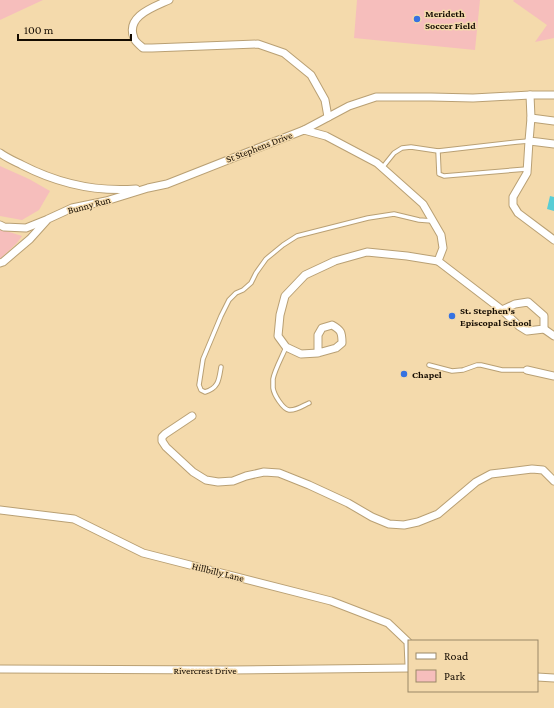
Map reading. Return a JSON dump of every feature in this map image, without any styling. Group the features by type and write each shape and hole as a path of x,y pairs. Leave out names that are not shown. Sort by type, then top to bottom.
{"street":[{"path":"169,0 146,10 135,20 133,28 134,39 142,48 258,44 284,53 311,75 325,100 328,117"},
{"path":"530,95 530,141 528,169 513,197 513,205 518,213 554,240"},
{"path":"304,130 349,106 376,97 472,98 554,95"},
{"path":"530,118 554,121"},
{"name":"St Stephens Drive","path":"148,188 167,184 304,130 326,136 377,163 423,204 434,221 441,236 443,248 438,261"},
{"path":"530,141 554,144"},
{"path":"0,153 33,171 70,184 123,190 148,188"},
{"name":"Bunny Run","path":"0,263 30,239 48,219 72,208 106,201 148,188"},
{"path":"0,225 4,227 26,228 48,219"},
{"path":"318,353 300,354 286,348 278,336 280,315 285,296 305,275 335,261 367,252 438,261 502,310 519,326 527,331 544,329 554,336"},
{"path":"502,310 515,304 528,302 544,316 544,329"},
{"path":"527,370 554,376"},
{"path":"192,416 165,434 162,437 162,441 166,447 193,472 206,480 218,482 233,481 264,472 279,473 310,485 348,503 372,517 389,524 411,524 438,514 476,482 491,474 532,469 543,470 554,481"},
{"name":"Hillbilly Lane","path":"0,510 74,519 143,553 331,601 388,623 408,642"},
{"name":"Rivercrest Drive","path":"0,669 230,670 408,667"},
{"path":"538,677 554,678"}],"lane":[{"path":"382,168 394,153 402,148 411,147 438,151 530,141"},
{"path":"438,151 439,174 444,176 528,169"},
{"path":"221,367 216,386 205,392 201,390 200,385 203,360 229,300 236,293 243,290 251,283 266,259 283,245 297,236 368,218 394,214 419,220 434,221"},
{"path":"286,348 273,378 273,389 276,397 283,406 290,410 295,410 309,403"},
{"path":"430,365 452,370 463,370 481,365 502,370 527,370"}],"green space":[{"path":"0,0 43,0 0,20"},
{"name":"Merideth Soccer Field","path":"357,0 480,0 475,50 354,38"},
{"path":"554,0 554,38 535,42 547,25 513,1"},
{"path":"0,166 29,179 50,191 39,210 22,220 0,216"},
{"path":"0,229 22,236 17,243 0,259"}],"water":[{"path":"550,196 554,197 554,211 547,209"}],"place":[{"name":"Merideth Soccer Field","path":"417,19"},
{"name":"St. Stephen's Episcopal School","path":"452,316"},
{"name":"Chapel","path":"404,374"}]}
